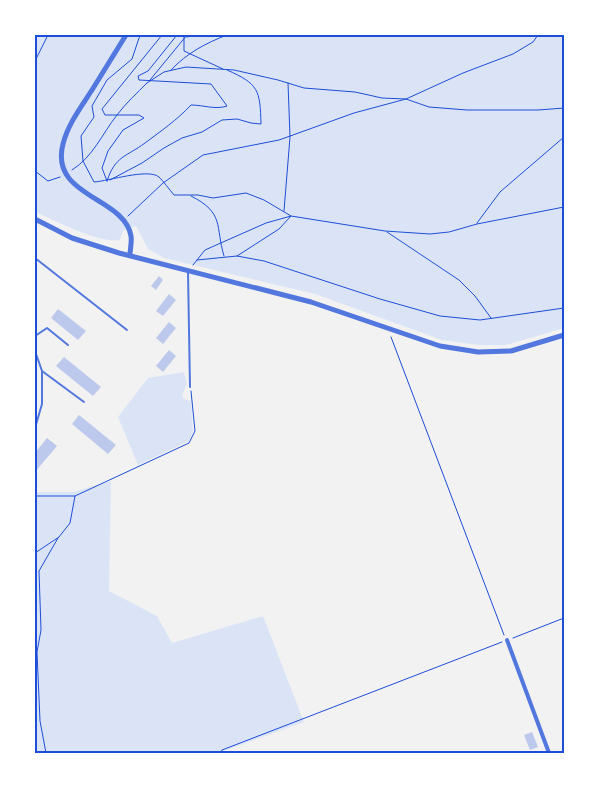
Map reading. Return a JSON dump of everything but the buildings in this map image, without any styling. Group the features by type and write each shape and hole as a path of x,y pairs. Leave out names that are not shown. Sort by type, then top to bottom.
{"street":[{"path":"126,35 73,119 63,145 63,164 66,174 78,188 116,211 124,220 131,236 130,255"},
{"path":"35,219 72,238 311,302 440,346 478,352 511,350 564,335"},
{"path":"506,640 550,753"}],"lane":[{"path":"35,258 127,330"},
{"path":"186,270 190,387"},
{"path":"35,336 47,328 68,344"},
{"path":"35,351 42,371 42,404 35,428"},
{"path":"42,371 84,402"}],"path":[{"path":"35,61 48,35"},
{"path":"141,35 132,59 106,80 92,106 94,117 81,136 83,162 94,182 107,182 147,173 158,176 174,195 213,198 246,193 264,200 291,216 385,231 430,234 449,232 477,224 564,207"},
{"path":"107,182 102,168 108,151 123,130 144,118 138,115 106,115 102,109 162,35"},
{"path":"107,182 112,168 124,155 144,144 191,106 203,105 218,109 227,106 211,84 139,80 138,76 148,71 176,35"},
{"path":"35,171 48,180 54,180 83,162 95,148 117,115 150,80 185,36 197,35"},
{"path":"171,70 189,54 210,42 228,35"},
{"path":"124,220 163,183 203,155 290,137 354,113 406,99 463,73 513,54 533,42 538,35"},
{"path":"107,182 182,138 202,132 222,120 237,118 251,124 261,124 258,92 246,78 184,51 185,36"},
{"path":"150,80 164,72 186,67 225,70 278,80 304,88 355,92 382,98 406,99 429,107 467,110 564,108"},
{"path":"284,212 290,137 288,83"},
{"path":"477,224 500,192 564,137"},
{"path":"190,196 204,202 219,221 220,243 224,257"},
{"path":"291,216 266,223 205,250 197,260 237,256 264,261 380,300 440,316 480,320 564,308"},
{"path":"237,256 279,229 291,216"},
{"path":"385,231 459,280 475,296 491,319"},
{"path":"393,330 391,338 506,640"},
{"path":"35,496 75,496 189,443 195,431 193,398 190,387"},
{"path":"46,753 40,721 37,652 41,630 40,571 59,537 70,524 75,496"},
{"path":"35,553 59,537"},
{"path":"220,753 222,750 564,618"}],"shaded area":[{"path":"35,35 564,35 564,328 506,345 479,345 442,340 315,294 164,258 148,249 136,226 123,231 120,240 101,239 37,213 35,211"},
{"path":"184,372 187,384 182,395 184,399 191,401 193,432 189,441 138,465 118,417 148,378"},
{"path":"111,481 109,591 157,616 172,643 263,616 304,722 218,753 35,753 35,492 73,492"}]}
